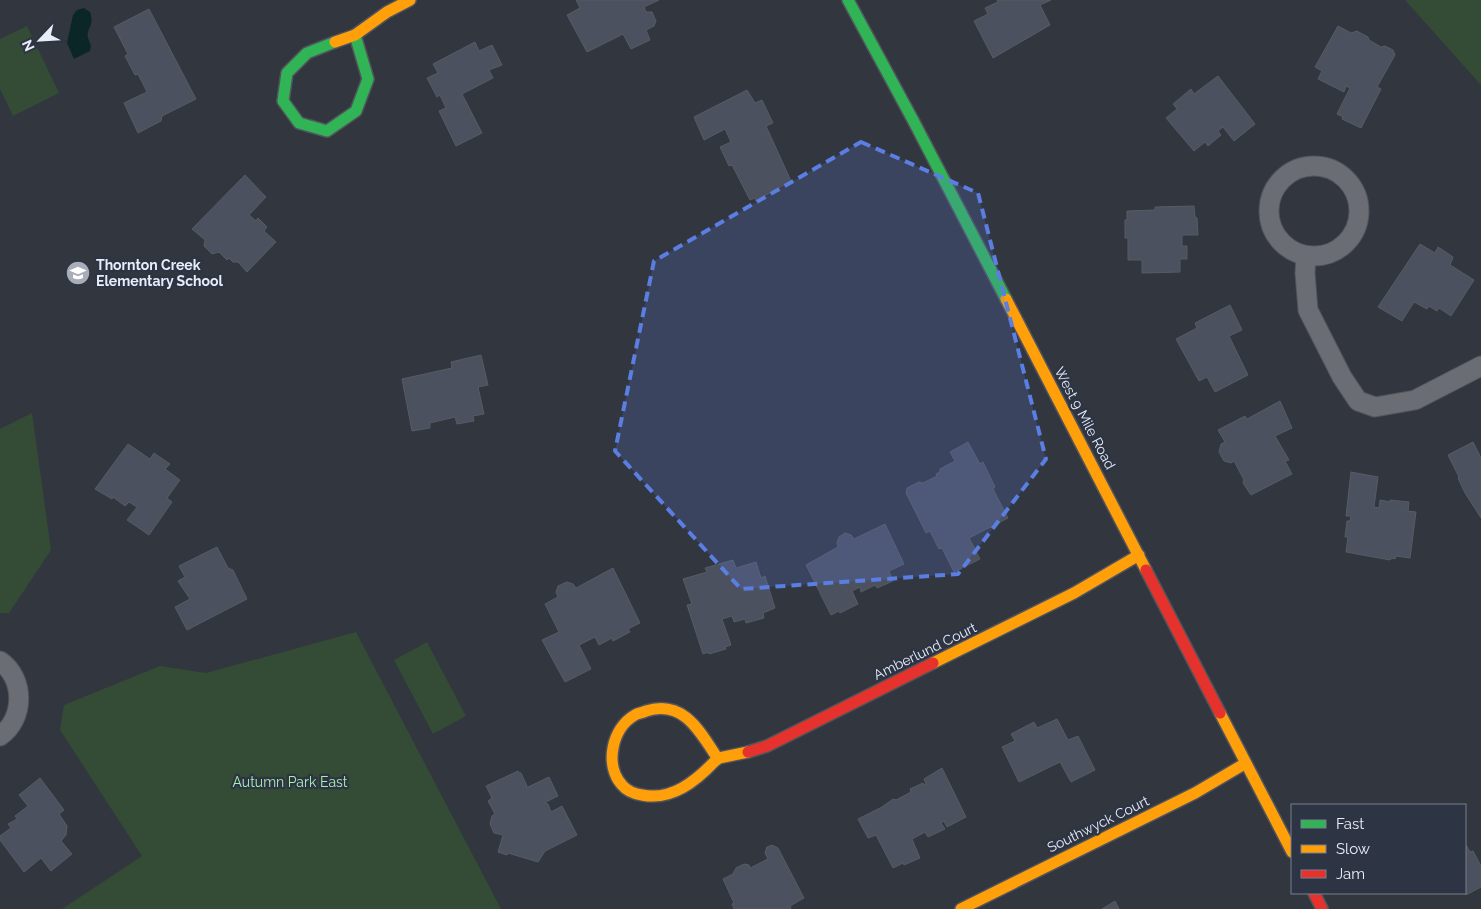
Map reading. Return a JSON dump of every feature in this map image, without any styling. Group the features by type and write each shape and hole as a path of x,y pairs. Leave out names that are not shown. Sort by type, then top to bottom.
{"street":[{"path":"355,35 368,79 356,111 326,131 299,123 283,102 287,73 307,53 355,35 387,12 410,0"},
{"name":"West 9 Mile Road","path":"848,0 914,122 1291,850"},
{"path":"1319,166 1334,171 1346,179 1354,191 1358,204 1359,219 1354,232 1346,243 1334,252 1320,256 1306,256 1292,250 1276,234 1272,227 1269,212 1271,197 1279,183 1290,173 1304,167 1319,166"},
{"path":"1306,256 1305,273 1308,310 1342,377 1358,401 1375,407 1415,400 1481,366"},
{"name":"Amberlund Court","path":"718,759 693,724 678,712 660,708 642,710 627,720 616,734 611,752 614,770 623,786 636,796 652,797 670,793 704,774 718,759 767,746 1074,593 1139,555"},
{"path":"0,661 14,677 19,692 18,708 13,722 0,736"},
{"name":"Southwyck Court","path":"961,909 1201,789 1246,763"},
{"path":"1314,894 1322,909"}],"highlighted area":[{"path":"861,142 978,193 1046,459 958,574 741,589 615,451 654,261"}],"green space":[{"path":"1405,0 1481,0 1481,85"},
{"path":"27,26 59,93 13,116 0,89 0,39"},
{"path":"32,413 51,550 9,613 0,613 0,429"},
{"name":"Autumn Park East","path":"356,632 501,909 62,909 142,856 60,730 64,705 160,666 206,673"},
{"path":"427,642 466,716 433,734 394,660"}],"shaded area":[{"path":"84,8 90,12 91,17 88,38 91,49 74,59 67,43 73,15 77,10"}],"building":[{"path":"576,0 659,0 644,7 646,12 652,12 656,21 654,26 646,30 650,40 631,49 623,34 587,52 567,15 580,8"},
{"path":"997,0 1051,0 1040,5 1050,25 993,58 974,21 988,14 985,8 998,2"},
{"path":"149,9 196,99 162,116 161,121 138,133 124,103 147,92 138,74 135,75 125,56 128,54 114,27"},
{"path":"1338,26 1351,33 1357,31 1381,47 1385,46 1393,50 1395,55 1377,87 1381,89 1361,128 1342,119 1343,117 1337,114 1350,88 1346,86 1344,92 1318,79 1322,71 1315,67"},
{"path":"475,42 479,51 492,45 502,65 489,70 493,78 462,94 482,133 456,146 439,111 446,108 440,95 437,97 427,78 438,73 433,64"},
{"path":"1218,76 1255,124 1234,141 1223,127 1218,131 1221,135 1208,146 1205,142 1194,151 1166,118 1177,109 1173,104 1191,89 1194,94"},
{"path":"747,90 755,103 762,100 773,123 766,126 791,181 756,201 755,198 750,200 732,165 729,166 720,147 731,142 725,129 704,140 694,117"},
{"path":"245,175 266,197 249,215 256,221 258,218 267,227 264,231 276,242 247,272 238,262 233,262 229,258 227,260 219,252 212,254 204,246 205,240 192,229"},
{"path":"1194,206 1198,235 1182,235 1182,246 1187,246 1187,259 1180,259 1180,272 1142,273 1142,260 1128,260 1128,238 1125,238 1127,211 1155,210 1155,207"},
{"path":"1420,244 1435,253 1438,247 1453,257 1450,265 1474,280 1451,316 1439,308 1437,311 1429,306 1427,309 1414,302 1402,321 1378,307"},
{"path":"1230,305 1242,330 1229,336 1248,375 1215,392 1207,377 1199,381 1176,339 1197,328 1195,323"},
{"path":"481,355 488,385 478,387 484,414 473,416 474,421 457,424 455,417 430,423 430,428 412,431 402,379 452,368 451,362"},
{"path":"1280,401 1292,428 1275,436 1289,460 1285,461 1292,474 1251,495 1243,483 1244,480 1234,461 1231,463 1224,461 1219,452 1221,444 1225,442 1218,430 1245,416 1247,419"},
{"path":"968,442 980,464 983,462 995,487 993,489 1008,518 969,538 980,559 954,572 942,548 939,549 930,531 926,533 906,493 907,488 937,476 936,474 940,472 940,469 955,461 950,452"},
{"path":"1473,442 1481,458 1481,518 1465,493 1448,455"},
{"path":"128,444 150,459 154,453 170,464 165,469 180,480 167,498 172,502 149,535 127,520 137,507 129,502 125,506 113,497 112,499 95,489"},
{"path":"1351,472 1378,477 1374,507 1379,508 1380,500 1409,502 1408,511 1416,512 1410,558 1396,556 1395,559 1392,558 1390,560 1346,552 1348,537 1345,537 1347,521 1350,521 1351,516 1346,516"},
{"path":"885,524 904,564 889,571 893,581 877,588 875,585 861,592 860,587 852,591 858,604 840,613 839,611 831,615 806,565 838,547 839,537 845,533 851,535 854,539"},
{"path":"217,547 228,568 233,570 247,599 187,630 175,607 190,599 178,581 185,577 179,566"},
{"path":"733,560 736,568 756,562 761,578 765,576 775,608 763,613 764,618 746,623 745,619 734,622 732,616 722,619 731,645 725,647 726,649 703,654 687,605 692,604 683,579 707,572 705,568"},
{"path":"613,568 640,623 628,629 630,632 613,641 612,638 599,645 595,637 579,645 591,669 565,682 542,640 559,632 545,604 558,597 556,592 558,586 567,582 573,584 576,588"},
{"path":"1057,719 1068,740 1078,736 1095,770 1071,782 1060,762 1019,782 1002,747 1015,741 1011,734 1034,722 1037,728"},
{"path":"942,768 966,817 947,827 944,821 941,823 945,829 928,837 925,832 912,839 920,858 893,868 876,835 868,838 858,819 893,799 896,800 911,792 910,789 923,783 924,785 926,784 924,779"},
{"path":"518,771 521,773 527,786 526,788 549,777 558,796 544,803 548,804 551,812 562,806 577,835 545,851 538,862 498,852 503,835 494,833 490,824 492,816 495,814 488,801 492,798 486,786"},
{"path":"40,778 64,810 59,814 67,826 66,835 61,841 72,854 51,871 41,858 24,872 0,840 0,836 11,828 8,824 17,819 15,816 28,806 19,795"},
{"path":"772,845 778,848 804,898 790,906 790,909 734,909 732,904 734,903 723,879 733,874 736,868 744,864 749,865 750,868 768,859 765,853 767,847"},
{"path":"1466,845 1470,852 1473,851 1481,866 1481,887 1466,895"},
{"path":"1115,901 1119,909 1102,909"}],"traffic: fast":[{"path":"848,0 1006,299"},
{"path":"335,42 307,53 287,73 283,101 299,123 327,131 356,111 368,79 355,35"}],"traffic: slow":[{"path":"335,42 355,35 387,12 410,0"},
{"path":"1006,299 1146,570"},
{"path":"933,663 1074,593 1139,555"},
{"path":"718,759 711,749 704,738 690,720 671,710 659,709 637,714 627,721 616,738 612,757 616,777 624,787 637,794 653,796 663,795 683,788 700,776 715,761 719,758 748,752"},
{"path":"1220,713 1291,850"},
{"path":"961,909 1195,793 1246,763"}],"traffic: jam":[{"path":"1146,570 1220,713"},
{"path":"748,752 767,746 933,663"},
{"path":"1314,894 1322,909"}],"place":[{"name":"Thornton Creek Elementary School","path":"78,273"}]}
